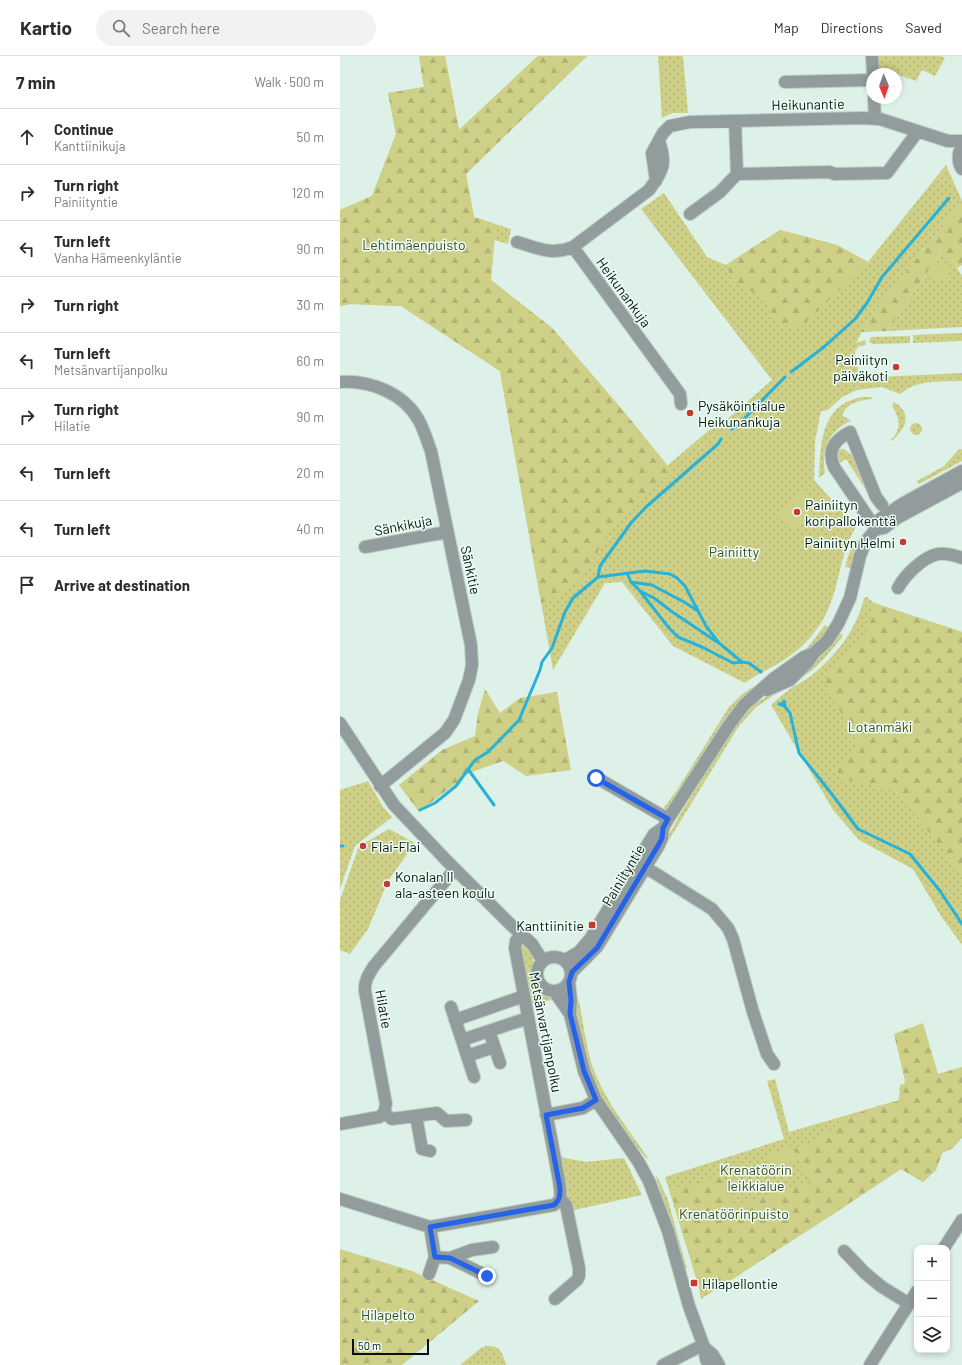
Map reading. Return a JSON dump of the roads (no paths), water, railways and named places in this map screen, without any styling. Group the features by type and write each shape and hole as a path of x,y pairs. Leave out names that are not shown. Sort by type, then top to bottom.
{"street":[{"path":"872,56 873,68"},
{"path":"785,82 866,80"},
{"path":"874,104 875,119"},
{"name":"Heikunantie","path":"573,247 649,190 656,181 663,167 663,153 659,141 663,133 670,126 690,122 735,120 880,119 948,141 962,141"},
{"path":"735,120 737,174"},
{"path":"690,214 720,192 737,174 829,172 836,174 887,173 918,131"},
{"path":"962,147 959,151 959,161 962,170"},
{"path":"517,242 551,251 563,251 573,247"},
{"name":"Heikunankuja","path":"573,247 680,394 681,404"},
{"name":"Sänkitie","path":"340,382 372,385 387,391 399,398 411,409 418,419 431,451 472,645 472,665 469,680 462,704 454,720 444,733 380,786"},
{"path":"876,529 834,467 831,460 832,450 840,437 850,432 876,497 882,505"},
{"name":"Painiityntie","path":"565,960 579,952 590,939 641,864 662,838 666,824 729,725 744,705 773,679 804,657 814,653 827,641 838,624 850,598 860,556 866,541 876,529 880,519 902,504 962,475"},
{"name":"Sänkikuja","path":"365,548 447,532"},
{"path":"898,588 916,566 937,554 954,554 962,558"},
{"path":"340,723 380,786 394,805 454,869 532,944 543,961"},
{"path":"596,778 666,824"},
{"path":"641,864 712,909 728,928 733,940 753,1012 767,1054 774,1064"},
{"name":"Painiityntie","path":"570,977 597,948 641,864"},
{"name":"Hilatie","path":"384,1113 386,1104 364,985 374,966 454,869"},
{"name":"Metsänvartijanpolku","path":"521,934 516,941 515,948 556,1164 557,1202 566,1205 579,1268 579,1276 577,1280 555,1299"},
{"path":"570,977 564,988 554,991 544,988 538,979 538,968 543,961 549,957 555,956 565,960 569,964 570,977 571,1000 570,1014 584,1071 596,1100 638,1161 647,1177 668,1231 689,1306 704,1346 706,1359 709,1365"},
{"path":"554,991 570,1014"},
{"path":"454,1020 524,996"},
{"path":"450,1007 474,1077"},
{"path":"480,1011 500,1063"},
{"path":"462,1040 528,1018"},
{"path":"467,1056 494,1047"},
{"path":"546,1115 583,1108 596,1100"},
{"path":"340,1124 379,1117 384,1113 392,1119 437,1113 446,1121 466,1120"},
{"path":"416,1116 422,1149 430,1152"},
{"path":"340,1199 430,1227 557,1202"},
{"path":"946,1245 962,1220"},
{"path":"429,1274 435,1257 430,1227"},
{"path":"450,1258 472,1250 493,1247"},
{"path":"844,1251 865,1273 882,1287 908,1303"},
{"path":"435,1257 450,1258 487,1276"},
{"path":"870,1365 914,1295"},
{"path":"664,1365 704,1346"},
{"path":"704,1346 714,1355 720,1365"}],"waterway":[{"path":"791,372 824,347 855,319 867,303 882,277 949,198"},
{"path":"732,429 739,424 785,377"},
{"path":"598,577 600,566 631,523 646,507 718,444 721,439"},
{"path":"420,810 435,803 456,786 475,760 488,752 519,720 542,662 552,648 565,612 573,598 598,577 645,571 670,574 677,578 685,586 706,626 719,643 742,662 749,663 761,672"},
{"path":"627,573 631,582 640,591 654,598 717,642"},
{"path":"631,582 652,585 698,611"},
{"path":"640,591 669,628 678,637 702,647 733,663 742,662"},
{"path":"779,704 785,706 784,701"},
{"path":"782,703 790,713 799,753 858,829 910,854 940,891 962,924"},
{"path":"468,769 494,805"}],"place":[{"name":"Painiityn päiväkoti","path":"896,367"},
{"name":"Pysäköintialue Heikunankuja","path":"690,413"},
{"name":"Painiityn koripallokenttä","path":"797,512"},
{"name":"Painiityn Helmi","path":"903,542"},
{"name":"Flai-Flai","path":"363,846"},
{"name":"Konalan II ala-asteen koulu","path":"387,884"},
{"name":"Kanttiinitie","path":"592,925"},
{"name":"Hilapellontie","path":"694,1283"}],"park label":[{"name":"Lehtimäenpuisto","path":"414,244"},
{"name":"Painiitty","path":"734,551"},
{"name":"Lotanmäki","path":"880,726"},
{"name":"Krenatöörin leikkialue","path":"756,1178"},
{"name":"Krenatöörinpuisto","path":"734,1213"},
{"name":"Hilapelto","path":"388,1314"}]}
